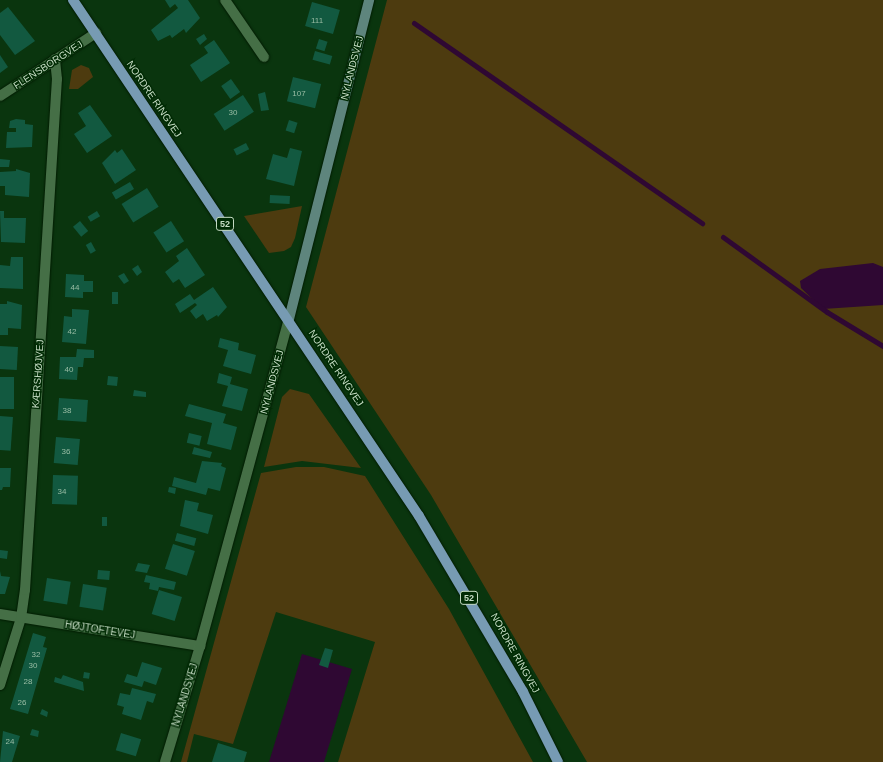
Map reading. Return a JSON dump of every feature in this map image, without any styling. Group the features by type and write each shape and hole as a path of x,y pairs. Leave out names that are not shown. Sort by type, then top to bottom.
{"main road":[{"name":"NORDRE RINGVEJ","path":"73,0 289,319 455,572 523,692 558,762"}],"street":[{"path":"224,0 264,57"},
{"name":"NYLANDSVEJ","path":"165,762 200,646 289,319 370,0"},
{"name":"FLENSBORGVEJ","path":"0,96 55,59 96,34"},
{"name":"KÆRSHØJVEJ","path":"0,685 21,618 25,590 57,79 55,59"},
{"name":"HØJTOFTEVEJ","path":"0,614 200,646"}],"shaded area":[{"path":"387,0 883,0 883,762 587,762 431,495 306,307"},
{"path":"81,65 89,68 93,77 78,89 69,89 72,70"},
{"path":"302,206 295,238 291,247 284,251 269,253 244,216"},
{"path":"873,263 883,267 883,305 823,309 801,288 800,281 820,269"},
{"path":"290,389 309,394 361,468 302,461 264,467 282,397"},
{"path":"296,467 324,467 365,476 449,609 533,762 338,762 375,642 276,612 233,744 194,734 187,762 181,762 261,473"},
{"path":"302,654 352,669 324,762 269,762"}],"building":[{"path":"165,0 188,0 200,18 186,33 184,29 172,38 170,35 158,41 151,30 178,8 175,4 170,8"},
{"path":"312,2 340,10 333,34 305,26"},
{"path":"8,7 35,41 15,55 0,35 0,13"},
{"path":"204,34 207,39 200,45 196,39"},
{"path":"319,39 328,42 324,51 316,49"},
{"path":"214,40 230,63 201,82 190,65 208,53 204,47"},
{"path":"315,51 332,56 330,65 313,60"},
{"path":"0,55 8,67 0,73"},
{"path":"293,77 321,84 315,108 287,101"},
{"path":"231,79 240,92 230,99 221,86"},
{"path":"265,92 269,110 261,111 258,94"},
{"path":"243,95 254,112 225,131 214,114"},
{"path":"90,105 112,136 87,153 74,134 86,126 78,113"},
{"path":"16,119 25,120 25,124 33,125 32,147 6,148 7,132 16,132 16,128 9,128 10,121"},
{"path":"289,120 298,123 294,133 286,130"},
{"path":"246,143 249,149 237,156 234,149"},
{"path":"290,148 302,151 294,186 266,179 273,154 287,158"},
{"path":"122,149 136,170 115,184 102,163 115,150 117,153"},
{"path":"0,159 10,160 9,167 0,167"},
{"path":"16,169 30,173 29,197 5,195 5,186 0,186 0,172 16,171"},
{"path":"130,182 134,189 116,199 112,193"},
{"path":"147,188 159,207 133,223 122,204"},
{"path":"270,195 290,196 290,204 270,203"},
{"path":"0,211 4,211 4,218 26,218 25,243 1,242"},
{"path":"97,211 100,216 91,222 88,217"},
{"path":"80,221 88,231 81,237 73,227"},
{"path":"171,221 184,241 166,253 153,232"},
{"path":"91,242 96,251 91,254 86,245"},
{"path":"187,248 205,275 185,288 179,279 173,283 165,272 179,261 176,256"},
{"path":"11,257 23,257 23,289 0,288 0,265 10,266"},
{"path":"138,265 142,272 137,276 132,269"},
{"path":"124,273 129,281 124,284 118,276"},
{"path":"66,274 84,275 84,281 93,281 93,292 83,292 83,298 65,297"},
{"path":"213,287 227,307 218,317 217,315 207,321 203,314 196,319 190,311 197,305 195,303 180,313 175,304 190,294 194,300"},
{"path":"112,292 118,292 118,304 112,304"},
{"path":"7,301 22,305 21,329 8,328 8,335 0,335 0,304 7,304"},
{"path":"72,309 89,310 86,344 62,342 64,316 72,317"},
{"path":"220,338 239,343 238,350 256,355 251,374 223,366 228,350 218,347"},
{"path":"0,346 18,347 17,370 0,369"},
{"path":"77,349 94,350 94,358 84,358 83,367 78,367 77,380 59,379 60,357 76,357"},
{"path":"219,373 232,377 230,384 248,389 242,411 222,406 228,386 217,383"},
{"path":"108,376 118,377 117,386 107,385"},
{"path":"0,377 14,377 14,409 0,409"},
{"path":"134,390 146,392 146,397 133,396"},
{"path":"59,398 88,400 86,422 57,420"},
{"path":"189,404 226,414 223,423 237,427 231,450 207,444 212,423 185,416"},
{"path":"0,416 13,417 11,451 0,450"},
{"path":"189,433 202,436 199,446 187,443"},
{"path":"56,437 80,439 78,465 54,463"},
{"path":"194,447 212,452 210,458 192,454"},
{"path":"202,461 222,463 221,466 226,468 220,491 208,488 206,495 172,486 174,477 196,483"},
{"path":"0,468 11,468 10,487 3,487 2,490 0,490"},
{"path":"53,475 78,476 77,505 52,504"},
{"path":"169,487 176,488 175,494 168,492"},
{"path":"185,500 199,503 197,511 213,515 208,534 180,526"},
{"path":"102,517 107,517 107,526 102,526"},
{"path":"177,533 196,538 194,546 175,541"},
{"path":"173,544 195,551 187,576 165,569"},
{"path":"0,550 8,551 7,559 0,558"},
{"path":"138,563 150,565 147,573 135,571"},
{"path":"98,570 110,571 109,580 97,579"},
{"path":"0,571 1,576 10,577 5,594 0,594"},
{"path":"146,575 176,582 174,590 159,587 158,591 149,589 150,583 144,582"},
{"path":"47,578 71,582 67,604 43,601"},
{"path":"83,584 107,588 103,610 79,607"},
{"path":"159,590 182,597 175,621 152,614"},
{"path":"33,633 46,637 43,647 47,648 28,714 10,709"},
{"path":"325,648 333,650 328,668 319,665"},
{"path":"142,662 162,668 156,685 144,681 142,687 124,682 127,674 137,677"},
{"path":"84,672 90,673 89,679 83,678"},
{"path":"63,675 83,682 84,691 54,682 55,677 61,679"},
{"path":"132,688 156,694 153,703 147,701 141,720 122,714 124,707 117,705 120,693 130,695"},
{"path":"42,709 48,712 47,717 40,714"},
{"path":"32,729 39,731 38,737 30,735"},
{"path":"3,731 20,736 12,762 0,762"},
{"path":"121,733 141,739 136,756 116,750"},
{"path":"218,743 247,752 244,762 212,762"}],"waterway":[{"path":"414,23 702,223"},
{"path":"723,237 827,312 883,346"}]}
